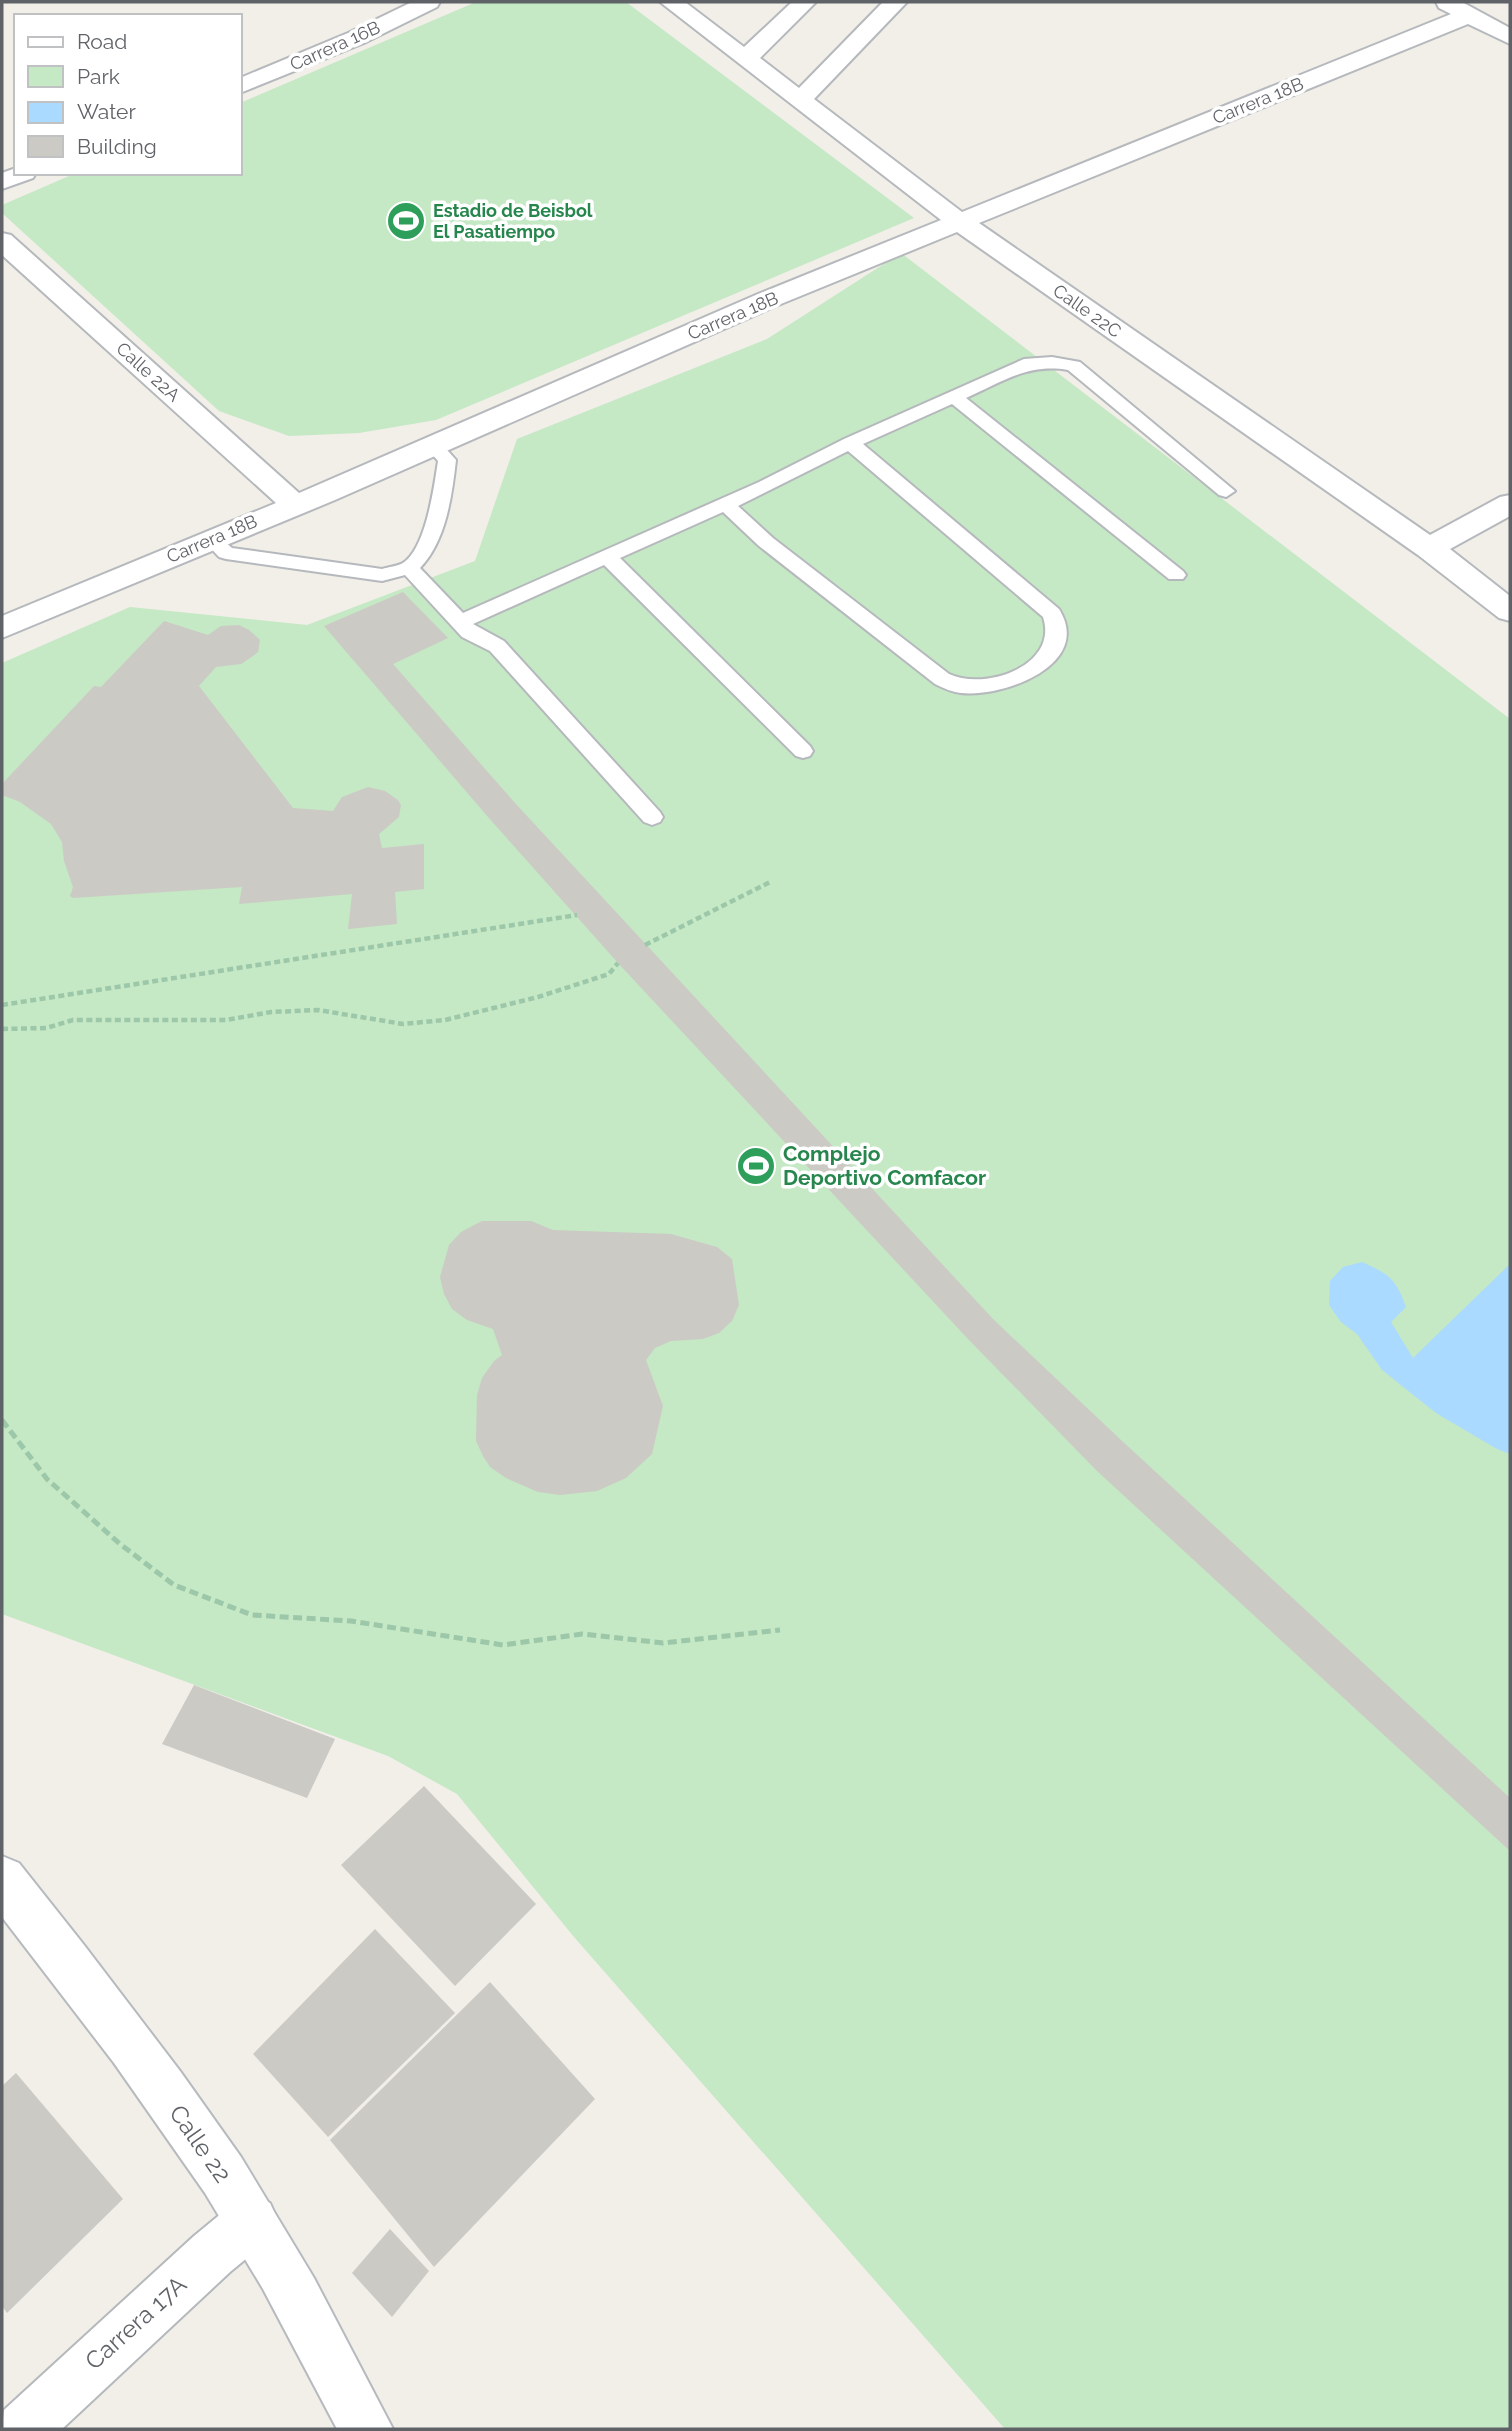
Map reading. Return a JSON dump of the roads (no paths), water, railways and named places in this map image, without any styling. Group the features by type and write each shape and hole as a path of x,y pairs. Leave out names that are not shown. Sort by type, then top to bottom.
{"street":[{"name":"Carrera 16B","path":"242,85 356,38 429,2"},
{"name":"Calle 22C","path":"671,2 960,222 1429,548 1510,611"},
{"path":"746,58 805,2"},
{"path":"800,100 895,2"},
{"path":"1445,2 1510,37"},
{"name":"Carrera 18B","path":"2,628 433,446 767,300 1469,15"},
{"path":"2,182 19,175"},
{"name":"Calle 22A","path":"2,241 293,505"},
{"path":"1429,548 1510,504"},
{"name":"Calle 22","path":"2,1880 104,2007 217,2166 252,2221 366,2429"},
{"name":"Carrera 17A","path":"23,2429 212,2254 252,2221"}],"lane":[{"path":"460,622 725,504 850,443 1030,363 1052,362 1074,366 1226,491"},
{"path":"954,397 1175,575"},
{"path":"725,504 766,542 942,679 961,687 994,683 1038,667 1056,643 1057,625 1052,614 850,443"},
{"path":"212,540 226,553 264,559 382,575 409,568 425,551 443,491 447,460 433,446"},
{"path":"607,556 803,751"},
{"path":"409,568 469,632 497,646 652,817"}],"water":[{"path":"1362,1262 1385,1274 1399,1290 1406,1307 1391,1322 1413,1358 1510,1264 1510,1454 1436,1413 1382,1370 1357,1334 1341,1322 1329,1305 1330,1281 1343,1267"}],"place":[{"name":"Estadio de Beisbol El Pasatiempo","path":"406,221"},
{"name":"Complejo Deportivo Comfacor","path":"756,1166"}]}
